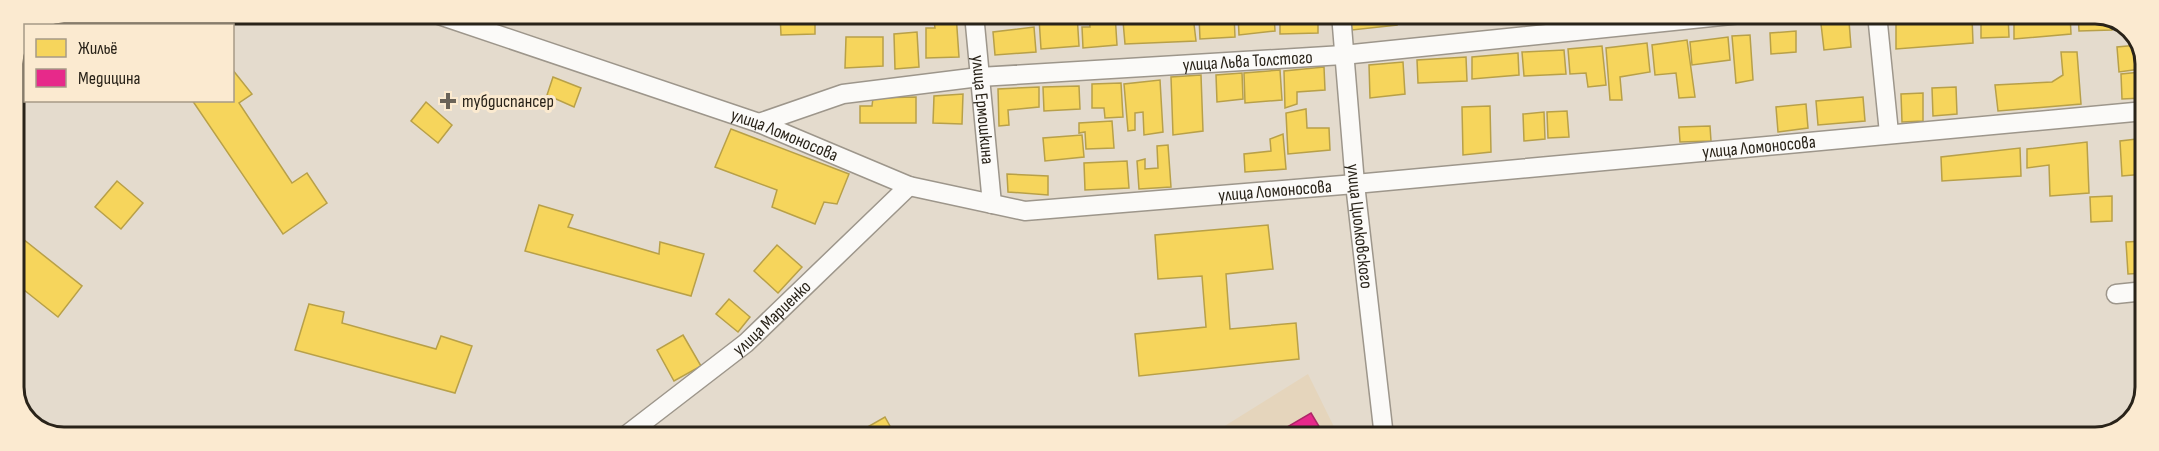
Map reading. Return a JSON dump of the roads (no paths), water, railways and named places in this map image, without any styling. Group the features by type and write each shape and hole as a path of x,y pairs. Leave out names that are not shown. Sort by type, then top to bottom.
{"street":[{"name":"улица Ломоносова","path":"466,24 759,123 909,186 1024,211 1355,184 2135,112"},
{"name":"улица Ермошкина","path":"975,24 992,204"},
{"name":"улица Циолковского","path":"1341,24 1355,184 1383,427"},
{"name":"улица Льва Толстого","path":"759,123 843,94 979,77 1343,55 1644,24"},
{"path":"1878,24 1889,133"},
{"name":"улица Мариенко","path":"637,427 746,343 909,186"},
{"path":"2116,294 2135,292"}],"place":[{"name":"тубдиспансер","path":"448,101"}]}
